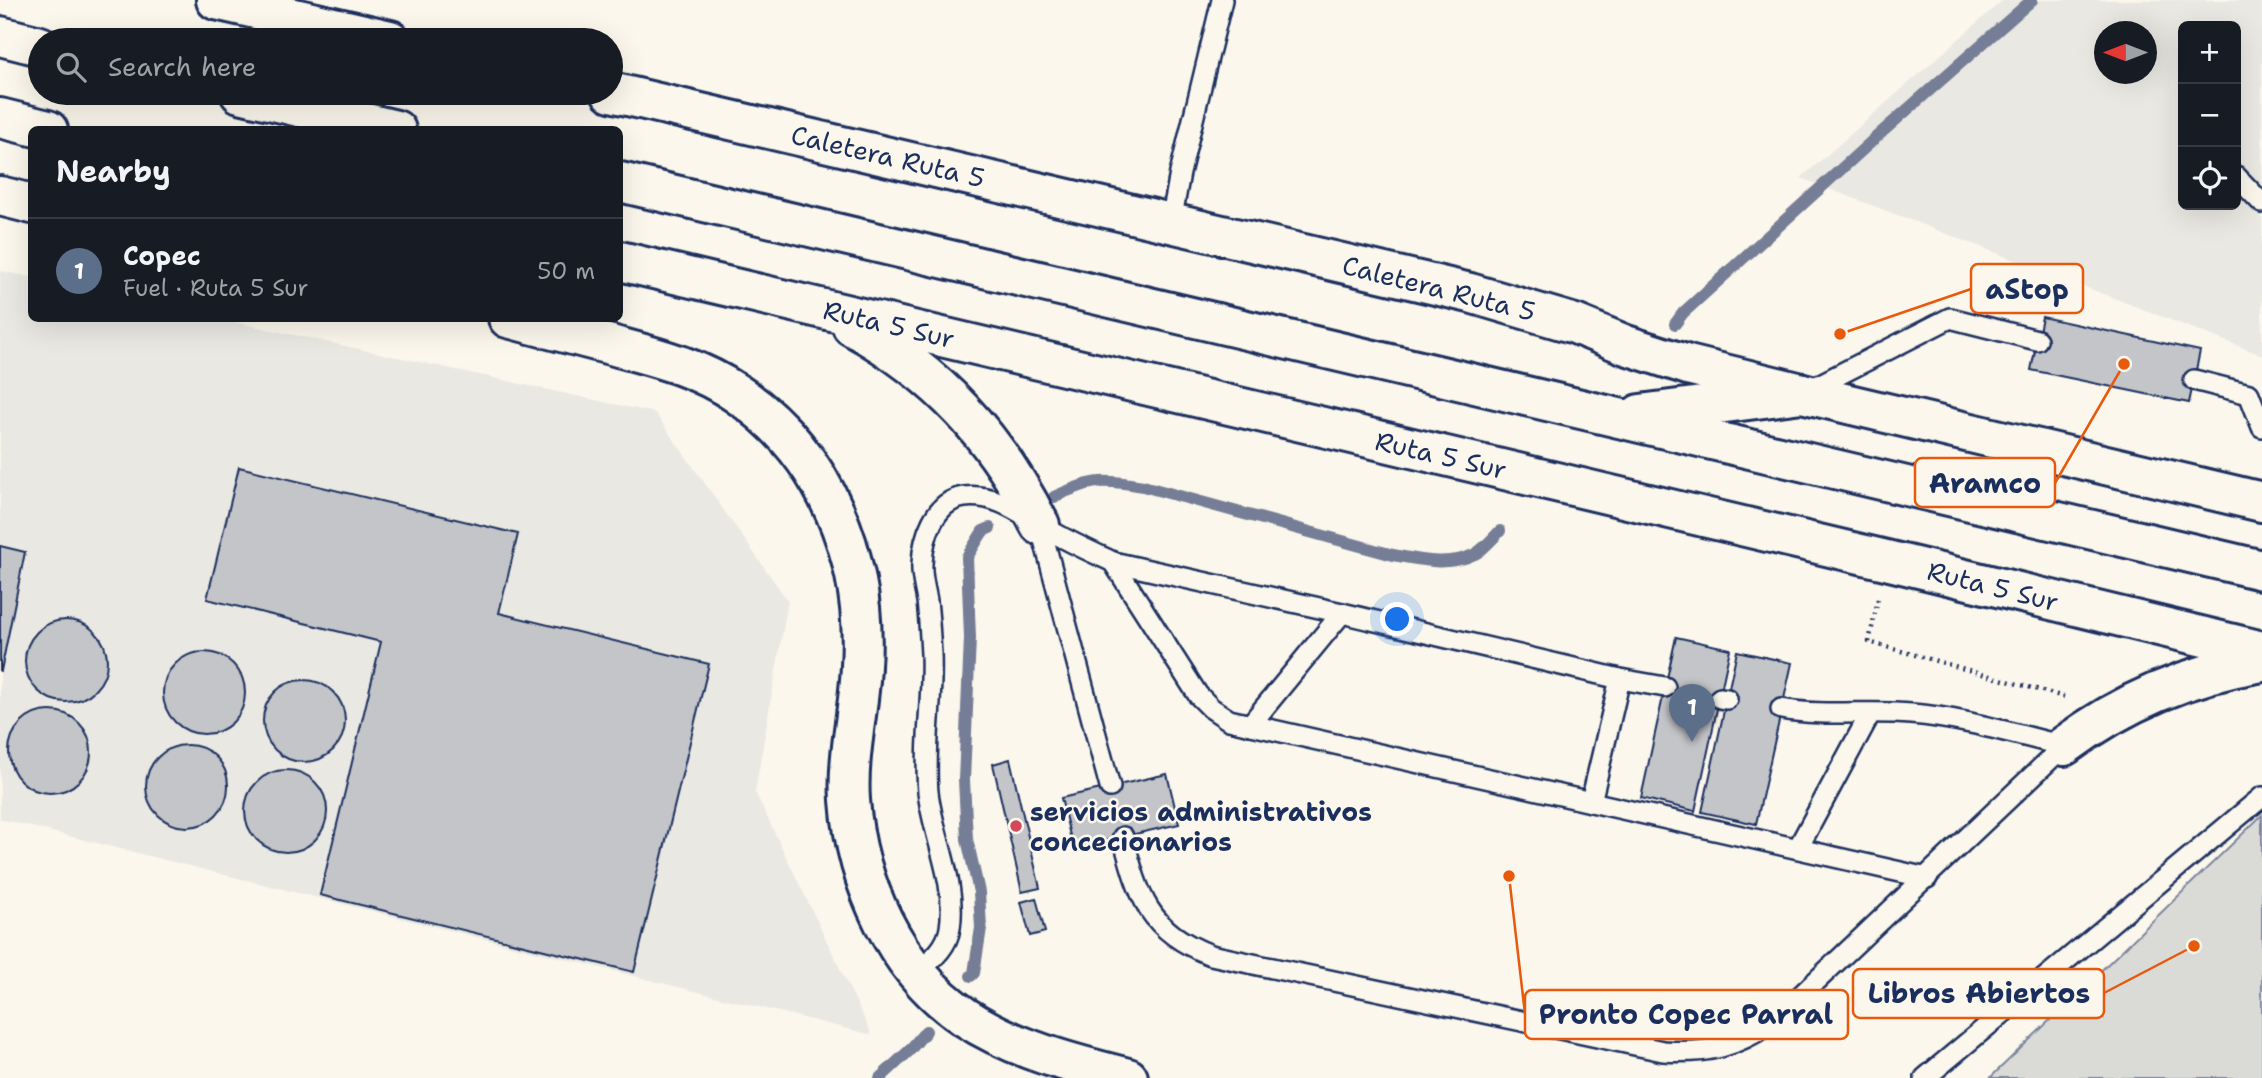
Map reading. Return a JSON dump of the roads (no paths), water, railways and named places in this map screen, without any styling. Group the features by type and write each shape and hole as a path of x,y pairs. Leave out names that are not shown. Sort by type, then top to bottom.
{"main road":[{"path":"229,1 340,28"},
{"path":"0,36 28,43"},
{"name":"Caletera Ruta 5","path":"623,95 1470,293 1575,324 1626,345 1688,365 2262,502"},
{"path":"291,105 379,126"},
{"path":"0,118 32,126"},
{"path":"623,183 2262,570"},
{"path":"0,197 28,203"},
{"name":"Ruta 5 Sur","path":"623,262 2262,651"},
{"path":"816,307 891,349 924,373 954,400 1003,459 1040,525"},
{"path":"524,322 671,360 705,374 737,393 791,439 815,471 833,505 846,541 857,585 862,629 862,664 850,757 850,800 856,842 880,914 915,971 938,996 956,1010 996,1034 1047,1055 1128,1078"},
{"path":"1617,417 1802,393"},
{"path":"2064,746 2115,711 2156,691 2224,668 2262,662"}],"lane":[{"path":"1171,222 1180,173 1222,0"},
{"path":"2241,181 2262,203"},
{"path":"1802,393 1951,318 2037,340"},
{"path":"2194,380 2249,394 2262,427"},
{"path":"915,971 939,953 950,928 950,891 928,792 926,750 931,654 922,562 935,516 952,501 964,497 999,502 1021,511 1040,525 1113,562 1620,679 1665,687"},
{"path":"1040,525 1110,787"},
{"path":"1113,562 1198,695 1229,720 1927,878"},
{"path":"1250,725 1342,613"},
{"path":"1591,802 1620,679"},
{"path":"1781,709 1834,714 1909,714 1947,719 2064,746"},
{"path":"1798,848 1870,714"},
{"path":"1123,837 1136,886 1147,908 1163,927 1194,948 1211,955 1650,1048 1685,1052 1707,1051 1729,1046 1752,1036 1773,1022 2064,746"},
{"path":"1926,1078 2262,797"}],"waterway":[{"path":"1675,324 1683,313 1882,132 2032,0"},
{"path":"1054,497 1098,482 1143,486 1393,555 1434,561 1455,560 1475,554 1500,531"},
{"path":"971,976 974,973 981,928 979,892 967,839 964,780 970,638 967,557 983,531 990,528"},
{"path":"880,1078 926,1031"}],"place":[{"name":"aStop","path":"1840,334"},
{"name":"Aramco","path":"2124,364"},
{"name":"Copec","path":"1692,742"},
{"name":"servicios administrativos concecionarios","path":"1016,826"},
{"name":"Pronto Copec Parral","path":"1509,876"},
{"name":"Libros Abiertos","path":"2194,946"}]}
